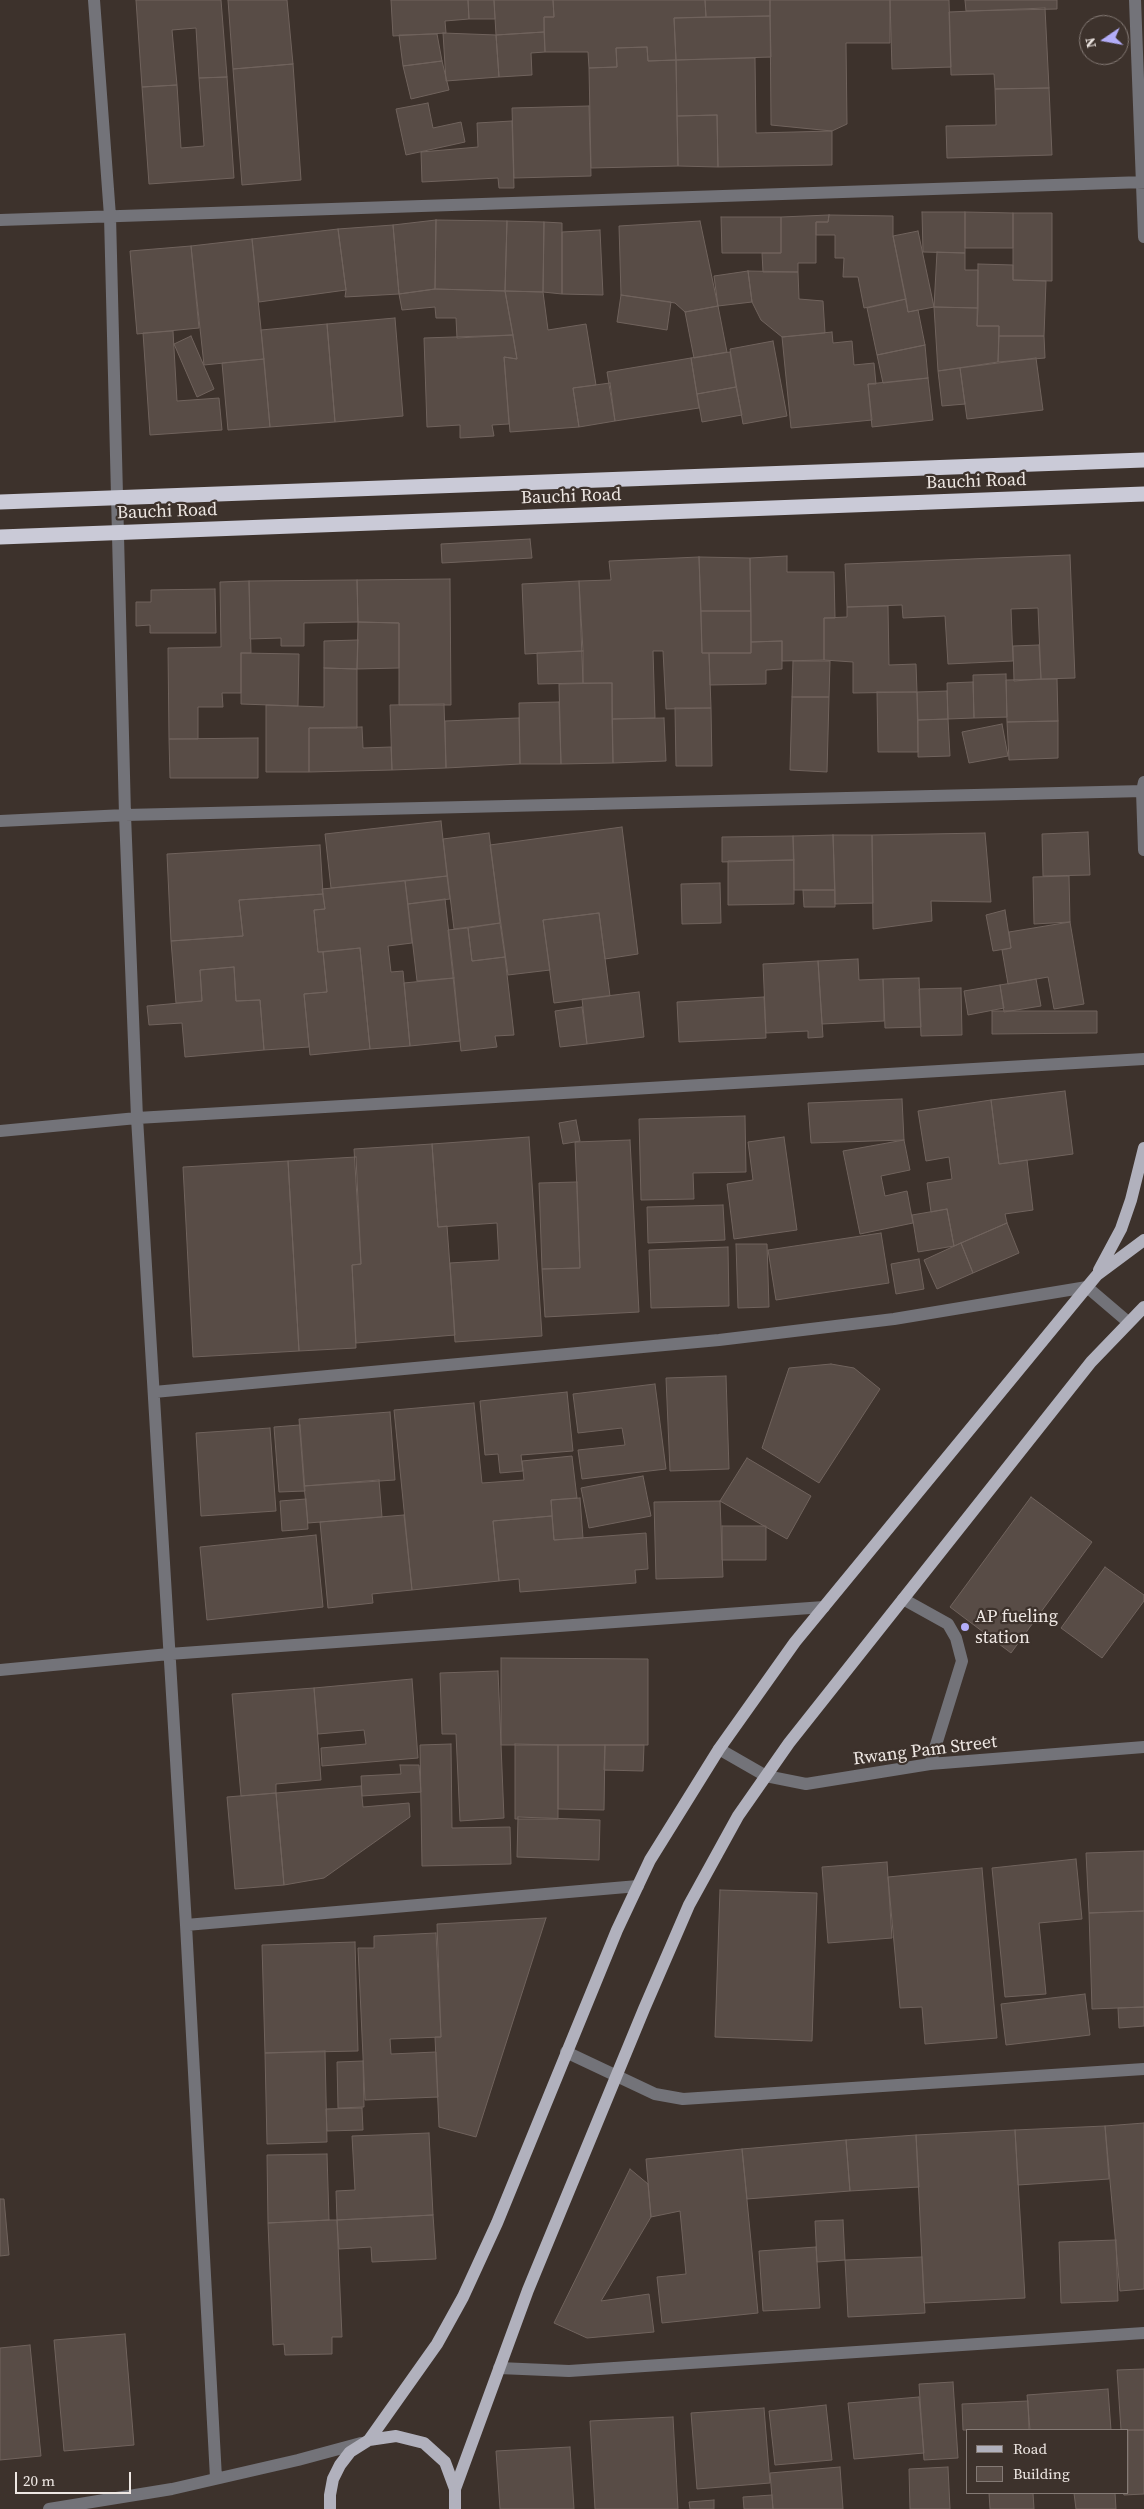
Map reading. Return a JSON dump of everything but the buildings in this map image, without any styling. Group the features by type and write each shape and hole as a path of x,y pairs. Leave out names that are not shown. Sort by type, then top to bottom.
{"highway":[{"name":"Bauchi Road","path":"0,502 1144,460"},
{"name":"Bauchi Road","path":"0,538 1144,494"}],"main road":[{"path":"330,2509 333,2479 340,2465 350,2452 366,2441 437,2344 463,2296 497,2224 617,1930 650,1860 719,1749 757,1693 824,1607 1097,1275 1121,1229 1131,1200 1144,1148"},
{"path":"1097,1275 1144,1240"},
{"path":"455,2509 455,2489 528,2290 690,1905 738,1816 789,1743 1092,1362 1144,1307"},
{"path":"366,2441 396,2436 424,2444 445,2462 455,2489"}],"street":[{"path":"94,0 110,216 119,499 125,815 138,1118 186,1925 216,2478"},
{"path":"1135,0 1144,237"},
{"path":"0,220 1143,182"},
{"path":"0,821 125,815 1143,788 1144,850"},
{"path":"0,1131 138,1118 1144,1059"},
{"path":"154,1392 719,1340 894,1319 1087,1287 1128,1322"},
{"path":"903,1599 948,1624 956,1638 962,1661 930,1764"},
{"path":"0,1670 169,1654 824,1607"},
{"name":"Rwang Pam Street","path":"719,1749 766,1776 806,1784 930,1764 1144,1748"},
{"path":"186,1925 638,1886"},
{"path":"566,2052 656,2094 683,2099 1144,2068"},
{"path":"499,2368 568,2371 1144,2333"},
{"path":"49,2509 172,2488 298,2460 366,2441"}],"place":[{"name":"AP fueling station","path":"965,1627"}]}
